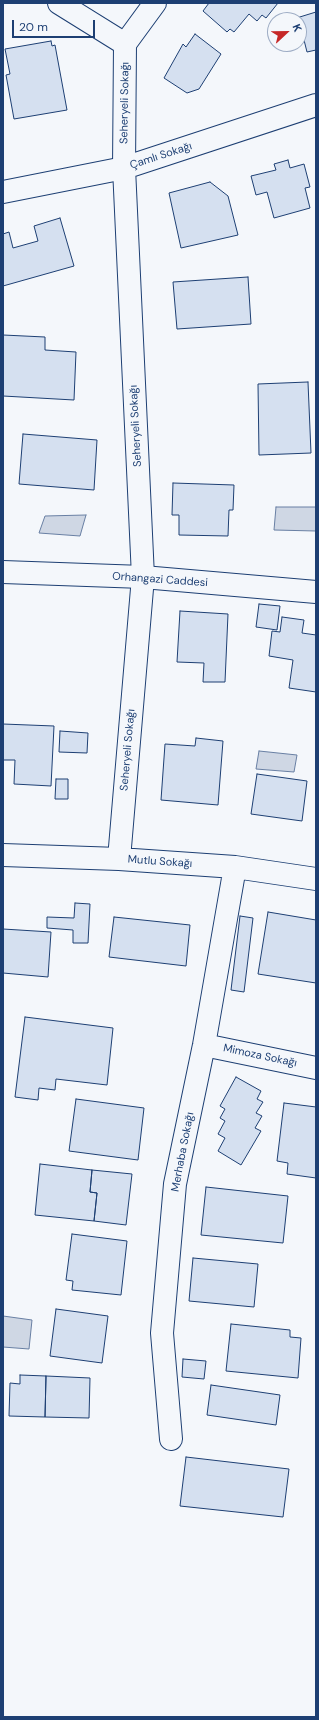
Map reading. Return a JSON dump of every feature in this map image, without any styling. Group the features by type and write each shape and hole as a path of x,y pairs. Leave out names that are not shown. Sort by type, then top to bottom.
{"street":[{"path":"59,3 125,44 155,3"},
{"name":"Seheryeli Sokağı","path":"119,859 143,577 124,168 125,44"},
{"name":"Çamlı Sokağı","path":"3,192 124,168 316,105"},
{"name":"Orhangazi Caddesi","path":"3,572 143,577 316,592"},
{"name":"Mutlu Sokağı","path":"3,855 119,859 235,867 316,879"},
{"name":"Merhaba Sokağı","path":"171,1440 162,1333 175,1184 204,1045 235,867"},
{"name":"Mimoza Sokağı","path":"204,1045 316,1068"}],"shaded area":[{"path":"276,507 316,507 316,531 274,530"},
{"path":"86,515 80,536 39,533 45,516"},
{"path":"259,751 297,755 294,772 256,769"},
{"path":"3,1316 32,1320 29,1349 3,1347"}],"building":[{"path":"209,3 278,3 271,12 267,12 266,18 262,15 257,21 249,14 234,32 230,29 227,32 203,11"},
{"path":"316,12 316,50 307,52 307,15"},
{"path":"195,34 221,54 199,89 187,93 164,78 183,44 186,47"},
{"path":"51,41 52,46 55,45 67,110 14,119 6,75 10,74 5,49"},
{"path":"288,160 290,168 304,164 310,187 305,188 310,208 274,218 267,192 256,195 251,176 276,170 274,164"},
{"path":"210,182 228,196 238,235 181,248 169,193"},
{"path":"60,218 74,266 3,286 3,234 9,232 13,248 38,241 34,226"},
{"path":"248,277 251,324 177,329 173,282"},
{"path":"3,335 45,337 45,350 76,352 74,400 3,396"},
{"path":"308,382 311,453 259,455 258,384"},
{"path":"23,434 97,440 94,490 19,484"},
{"path":"173,483 234,485 233,510 229,510 228,536 179,535 179,515 172,515"},
{"path":"259,604 280,606 277,630 256,627"},
{"path":"180,611 228,614 225,682 203,682 204,663 177,662"},
{"path":"282,617 304,620 302,633 316,635 316,692 289,688 293,660 269,656 272,631 280,632"},
{"path":"3,724 54,726 51,786 14,784 15,760 3,760"},
{"path":"60,731 88,733 87,753 59,752"},
{"path":"196,738 223,741 218,805 161,800 165,744 195,746"},
{"path":"257,774 307,781 302,821 251,814"},
{"path":"56,779 68,779 68,799 55,799"},
{"path":"75,903 90,904 88,943 73,943 73,930 47,928 47,917 74,918"},
{"path":"268,912 316,920 316,983 258,974"},
{"path":"240,916 253,918 244,992 231,990"},
{"path":"114,917 190,925 186,966 109,957"},
{"path":"3,929 51,932 48,977 3,973"},
{"path":"25,1017 113,1028 107,1085 56,1079 55,1090 39,1088 38,1100 15,1097"},
{"path":"236,1077 261,1091 257,1099 263,1102 256,1113 262,1116 255,1128 261,1131 241,1165 218,1151 225,1138 218,1134 225,1121 220,1118 225,1109 220,1106"},
{"path":"76,1099 144,1108 138,1160 69,1151"},
{"path":"284,1103 316,1107 316,1178 287,1174 288,1163 277,1161"},
{"path":"40,1164 92,1170 90,1192 97,1193 94,1221 35,1215"},
{"path":"92,1170 132,1174 126,1225 94,1221 97,1193 90,1192"},
{"path":"206,1187 288,1196 283,1243 201,1235"},
{"path":"72,1234 127,1241 121,1295 72,1290 73,1281 66,1280"},
{"path":"193,1258 258,1264 254,1307 189,1301"},
{"path":"56,1309 108,1316 102,1363 50,1356"},
{"path":"231,1324 290,1330 290,1337 301,1338 298,1378 226,1371"},
{"path":"183,1359 206,1361 204,1379 182,1377"},
{"path":"20,1375 46,1376 45,1417 9,1416 10,1383 20,1384"},
{"path":"46,1376 90,1378 89,1418 45,1417"},
{"path":"211,1385 280,1395 276,1425 207,1415"},
{"path":"186,1457 289,1469 283,1517 180,1506"}]}
